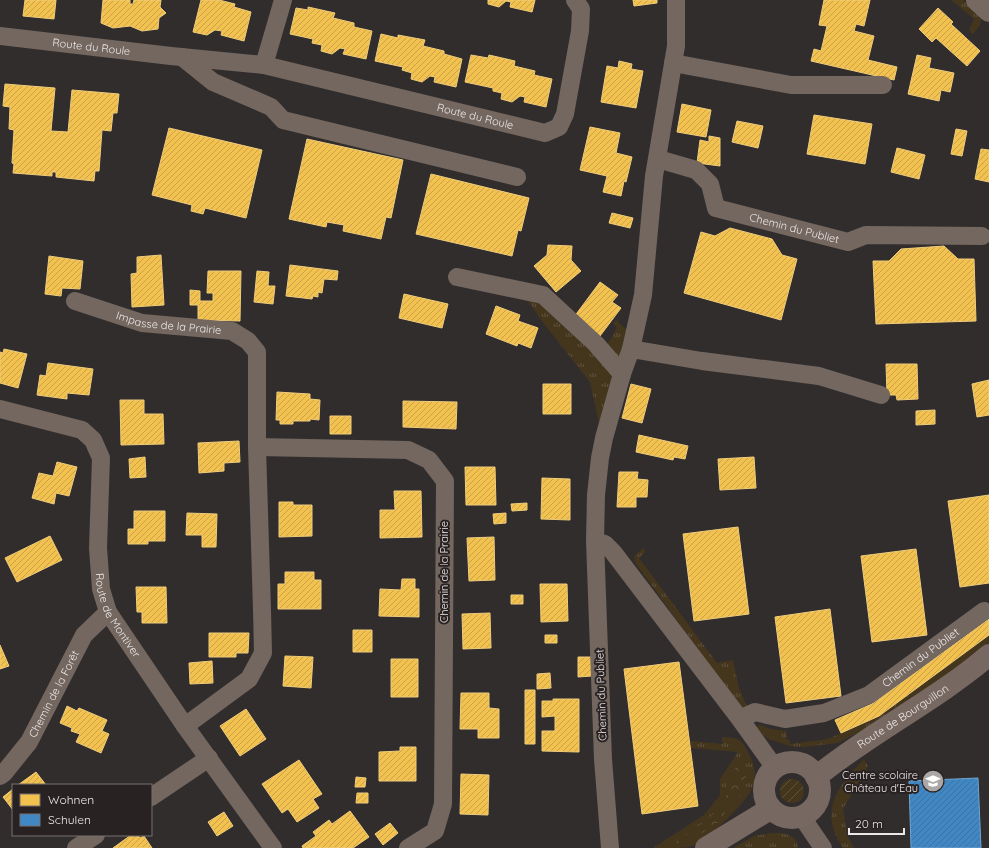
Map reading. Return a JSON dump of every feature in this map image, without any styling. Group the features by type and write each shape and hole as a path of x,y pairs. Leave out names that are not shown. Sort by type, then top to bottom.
{"main road":[{"path":"977,0 989,11"},
{"name":"Route de Bourguillon","path":"816,777 836,761 937,693 989,655"},
{"path":"794,762 809,768 816,777 820,793 817,802 810,812 802,817 792,819 776,814 770,809 764,795 764,785 768,774 775,768 783,764 794,762"},
{"path":"706,848 770,809"}],"street":[{"path":"264,65 283,0"},
{"name":"Route du Roule","path":"0,36 264,65 545,133 559,127 565,114 580,31 581,9 576,0"},
{"name":"Chemin du Publiet","path":"610,848 603,759 594,541 596,495 600,458 622,374 631,349 643,295 654,176 676,46 676,0"},
{"path":"182,57 213,82 271,107 283,120 516,176"},
{"path":"673,63 791,85 883,85"},
{"name":"Chemin du Publiet","path":"658,159 696,170 710,184 716,208 848,242 866,235 982,236"},
{"path":"458,277 543,295 596,344 622,374"},
{"name":"Impasse de la Prairie","path":"75,301 142,323 232,331 248,341 256,352 257,447"},
{"path":"631,349 819,376 881,396"},
{"name":"Route de Montiver","path":"0,409 82,430 93,440 101,458 98,548 101,589 108,612 185,726 273,848"},
{"path":"185,726 250,679 263,653 257,447"},
{"name":"Chemin de la Prairie","path":"257,447 408,450 429,460 444,481 443,804 435,831 408,848"},
{"path":"594,541 605,544 613,552 775,768"},
{"name":"Chemin du Publiet","path":"740,720 755,712 785,719 824,713 869,695 984,610"},
{"name":"Chemin de la Forêt","path":"0,776 29,742 84,635 108,612"},
{"path":"152,797 209,758"},
{"path":"802,817 824,848"},
{"path":"76,848 94,836"}],"green space":[{"path":"951,0 963,0 982,17 980,25 973,34 969,30 974,19"},
{"path":"525,296 541,301 613,373 614,381 600,428 590,382 541,320"},
{"path":"616,320 629,332 621,360 607,349 608,343 617,328 613,323"},
{"path":"644,548 645,552 639,558 717,663 733,660 739,688 747,707 742,710 634,561 635,555"},
{"path":"989,635 989,643 953,670 881,720 838,743 804,747 790,746 768,739 755,727 760,725 771,729 786,731 787,740 790,740 790,744 828,739 879,716"},
{"path":"722,737 740,740 750,756 755,774 750,793 716,829 690,847 653,848 704,815 720,795 720,779 738,752 691,748 691,741 722,744"},
{"path":"864,759 868,766 843,809 847,835 854,848 843,848 834,831 832,810 834,800 838,791 850,774"},
{"path":"740,764 746,773 745,789 717,823 680,848 667,848 709,819 726,799 727,782 731,772"},
{"path":"792,779 797,780 803,786 803,796 797,802 792,803 787,802 781,796 780,791 781,786 787,780"},
{"path":"772,833 789,835 795,839 798,848 733,848 754,836"}],"building: Wohnen":[{"path":"25,0 56,0 54,19 23,16"},
{"path":"103,0 130,0 130,4 133,4 134,0 161,0 160,7 166,13 159,18 158,29 142,31 130,26 113,28 101,23"},
{"path":"201,0 219,0 235,4 234,7 251,12 244,41 221,35 222,31 215,30 207,35 193,32"},
{"path":"488,0 535,0 532,12 510,7 511,2 506,1 499,7 488,4"},
{"path":"633,0 657,0 657,3 634,6"},
{"path":"824,0 870,0 864,26 856,24 854,31 874,36 868,60 897,67 894,80 811,61 814,49 821,51 827,26 819,25"},
{"path":"308,7 335,13 333,18 354,23 354,27 372,31 366,59 343,54 345,49 340,48 332,54 321,51 322,45 312,43 313,39 290,34 296,8 308,10"},
{"path":"938,8 953,22 951,24 980,51 967,66 936,38 932,42 919,29"},
{"path":"381,34 398,38 398,35 425,40 423,46 444,51 444,54 462,59 456,87 434,82 435,77 430,76 422,82 411,79 412,73 402,70 403,67 375,61"},
{"path":"471,55 488,58 489,55 515,61 514,66 535,71 534,75 552,79 546,107 524,102 525,97 520,96 512,102 501,99 502,93 493,91 493,88 465,82"},
{"path":"917,55 931,58 929,68 954,73 950,92 941,90 939,101 908,94"},
{"path":"619,61 632,64 631,69 643,71 636,108 601,102 607,66 618,68"},
{"path":"5,84 55,88 51,131 68,132 72,90 119,94 117,113 113,113 111,131 102,130 99,171 95,171 94,181 56,177 56,172 52,172 52,176 13,173 14,164 12,163 14,130 9,129 10,107 3,106"},
{"path":"682,104 711,110 706,137 677,132"},
{"path":"814,115 872,124 865,164 807,154"},
{"path":"737,121 763,126 758,148 732,142"},
{"path":"590,127 620,133 616,153 632,157 621,196 603,192 607,176 580,170"},
{"path":"169,128 262,150 246,218 205,208 203,214 191,211 192,205 152,195"},
{"path":"956,129 967,131 962,156 951,154"},
{"path":"709,136 720,138 720,166 697,163 700,140 709,142"},
{"path":"307,139 403,160 391,218 386,217 381,239 343,231 344,225 327,222 326,227 289,219"},
{"path":"897,148 925,155 919,179 891,172"},
{"path":"981,149 989,150 989,182 975,179"},
{"path":"431,174 529,198 521,231 518,230 512,256 416,234"},
{"path":"612,213 633,218 630,228 609,223"},
{"path":"730,228 772,239 782,255 797,259 781,320 684,293 701,232 715,236"},
{"path":"548,245 572,246 571,260 581,271 556,292 534,266 547,255"},
{"path":"944,246 958,259 974,259 976,321 876,324 873,261 889,261 901,249"},
{"path":"161,255 164,305 132,307 131,274 137,273 137,257"},
{"path":"49,256 83,261 80,289 62,288 61,296 45,294"},
{"path":"290,265 338,271 337,280 324,279 322,293 318,292 318,297 313,296 312,299 286,296"},
{"path":"208,271 241,271 240,321 198,320 198,305 190,305 190,290 200,291 200,301 213,301 213,293 207,293"},
{"path":"257,271 269,272 268,286 275,286 273,304 254,302"},
{"path":"600,282 618,295 612,302 621,308 600,336 574,317"},
{"path":"404,294 448,304 442,328 399,318"},
{"path":"496,306 520,315 518,321 538,328 531,348 518,343 517,346 486,334"},
{"path":"4,349 27,354 18,388 0,383 0,352 3,353"},
{"path":"48,363 93,369 89,395 67,393 67,399 37,395 40,375 46,376"},
{"path":"886,364 917,364 918,399 897,400 896,395 887,395"},
{"path":"989,380 989,415 977,417 972,384"},
{"path":"543,384 571,384 571,414 543,414"},
{"path":"631,384 651,389 642,423 622,418"},
{"path":"277,392 310,394 310,399 320,400 319,420 310,419 310,421 293,421 293,424 280,424 280,420 276,420"},
{"path":"120,400 144,400 144,414 163,414 164,444 121,445"},
{"path":"403,401 457,402 456,429 403,427"},
{"path":"935,410 935,424 916,425 916,411"},
{"path":"330,416 351,416 351,434 330,434"},
{"path":"639,435 688,446 685,459 674,457 673,460 636,452"},
{"path":"239,441 240,462 224,463 224,471 199,473 198,443"},
{"path":"145,457 146,477 130,478 129,459"},
{"path":"754,457 756,488 720,490 718,459"},
{"path":"57,462 77,467 69,496 56,493 54,504 32,498 39,473 53,476"},
{"path":"465,467 495,467 496,505 466,505"},
{"path":"619,472 638,472 637,479 648,480 647,497 636,497 636,507 617,507"},
{"path":"542,478 570,479 570,520 541,519"},
{"path":"394,491 421,491 422,537 380,538 380,510 395,510"},
{"path":"989,495 989,583 960,587 948,501"},
{"path":"279,502 293,502 293,505 312,505 312,536 279,537"},
{"path":"527,503 527,510 512,511 511,504"},
{"path":"134,511 165,511 165,541 148,541 148,544 128,544 128,529 134,529"},
{"path":"187,513 217,514 216,547 202,547 202,535 186,535"},
{"path":"506,513 506,523 494,524 493,514"},
{"path":"738,527 749,614 694,621 683,534"},
{"path":"50,536 62,560 17,582 5,558"},
{"path":"494,537 495,580 469,581 467,538"},
{"path":"916,549 927,635 872,642 861,556"},
{"path":"285,572 314,572 314,580 321,580 321,609 278,609 278,584 285,584"},
{"path":"402,579 415,579 415,589 419,589 419,617 379,616 380,589 401,590"},
{"path":"540,584 567,584 568,621 541,622"},
{"path":"136,587 166,587 167,623 142,623 142,612 137,612"},
{"path":"511,595 523,595 523,604 511,604"},
{"path":"830,609 841,696 786,703 775,617"},
{"path":"490,613 491,648 463,649 462,614"},
{"path":"989,619 989,635 879,716 841,733 835,720 872,704"},
{"path":"353,630 372,630 372,652 353,652"},
{"path":"209,633 249,633 248,653 236,653 236,657 209,657"},
{"path":"545,635 557,635 557,643 545,643"},
{"path":"0,645 9,666 0,669"},
{"path":"285,656 313,657 311,688 283,686"},
{"path":"578,657 591,657 592,676 578,677"},
{"path":"391,659 418,659 418,697 391,697"},
{"path":"212,661 213,683 190,684 189,663"},
{"path":"679,662 698,806 642,814 624,669"},
{"path":"550,673 551,688 537,689 537,674"},
{"path":"525,690 535,690 535,744 525,744"},
{"path":"461,693 489,693 489,708 499,709 499,738 478,738 478,729 460,729"},
{"path":"553,699 579,699 579,752 542,751 542,731 555,731 555,716 542,717 542,701 553,701"},
{"path":"67,706 77,711 79,708 107,720 102,731 109,734 101,753 76,742 80,734 71,731 72,728 60,723"},
{"path":"246,709 266,739 240,756 220,726"},
{"path":"400,747 416,747 416,781 379,781 379,752 400,751"},
{"path":"299,760 322,794 313,799 319,808 297,822 288,809 282,813 262,784"},
{"path":"36,772 45,784 19,784"},
{"path":"461,774 489,775 488,815 460,814"},
{"path":"356,777 366,778 365,787 355,787"},
{"path":"12,790 12,809 3,797"},
{"path":"357,793 368,793 368,803 356,803"},
{"path":"350,811 369,837 353,848 303,848 302,846 316,836 313,832 329,820 332,824"},
{"path":"224,812 233,826 217,836 208,822"},
{"path":"390,823 398,833 383,845 375,834"},
{"path":"130,836 139,836 140,838 144,836 152,848 113,848"}],"building: Schulen":[{"path":"978,778 981,848 911,848 909,781"}],"place":[{"name":"Centre scolaire Château d'Eau","path":"933,781"}]}
